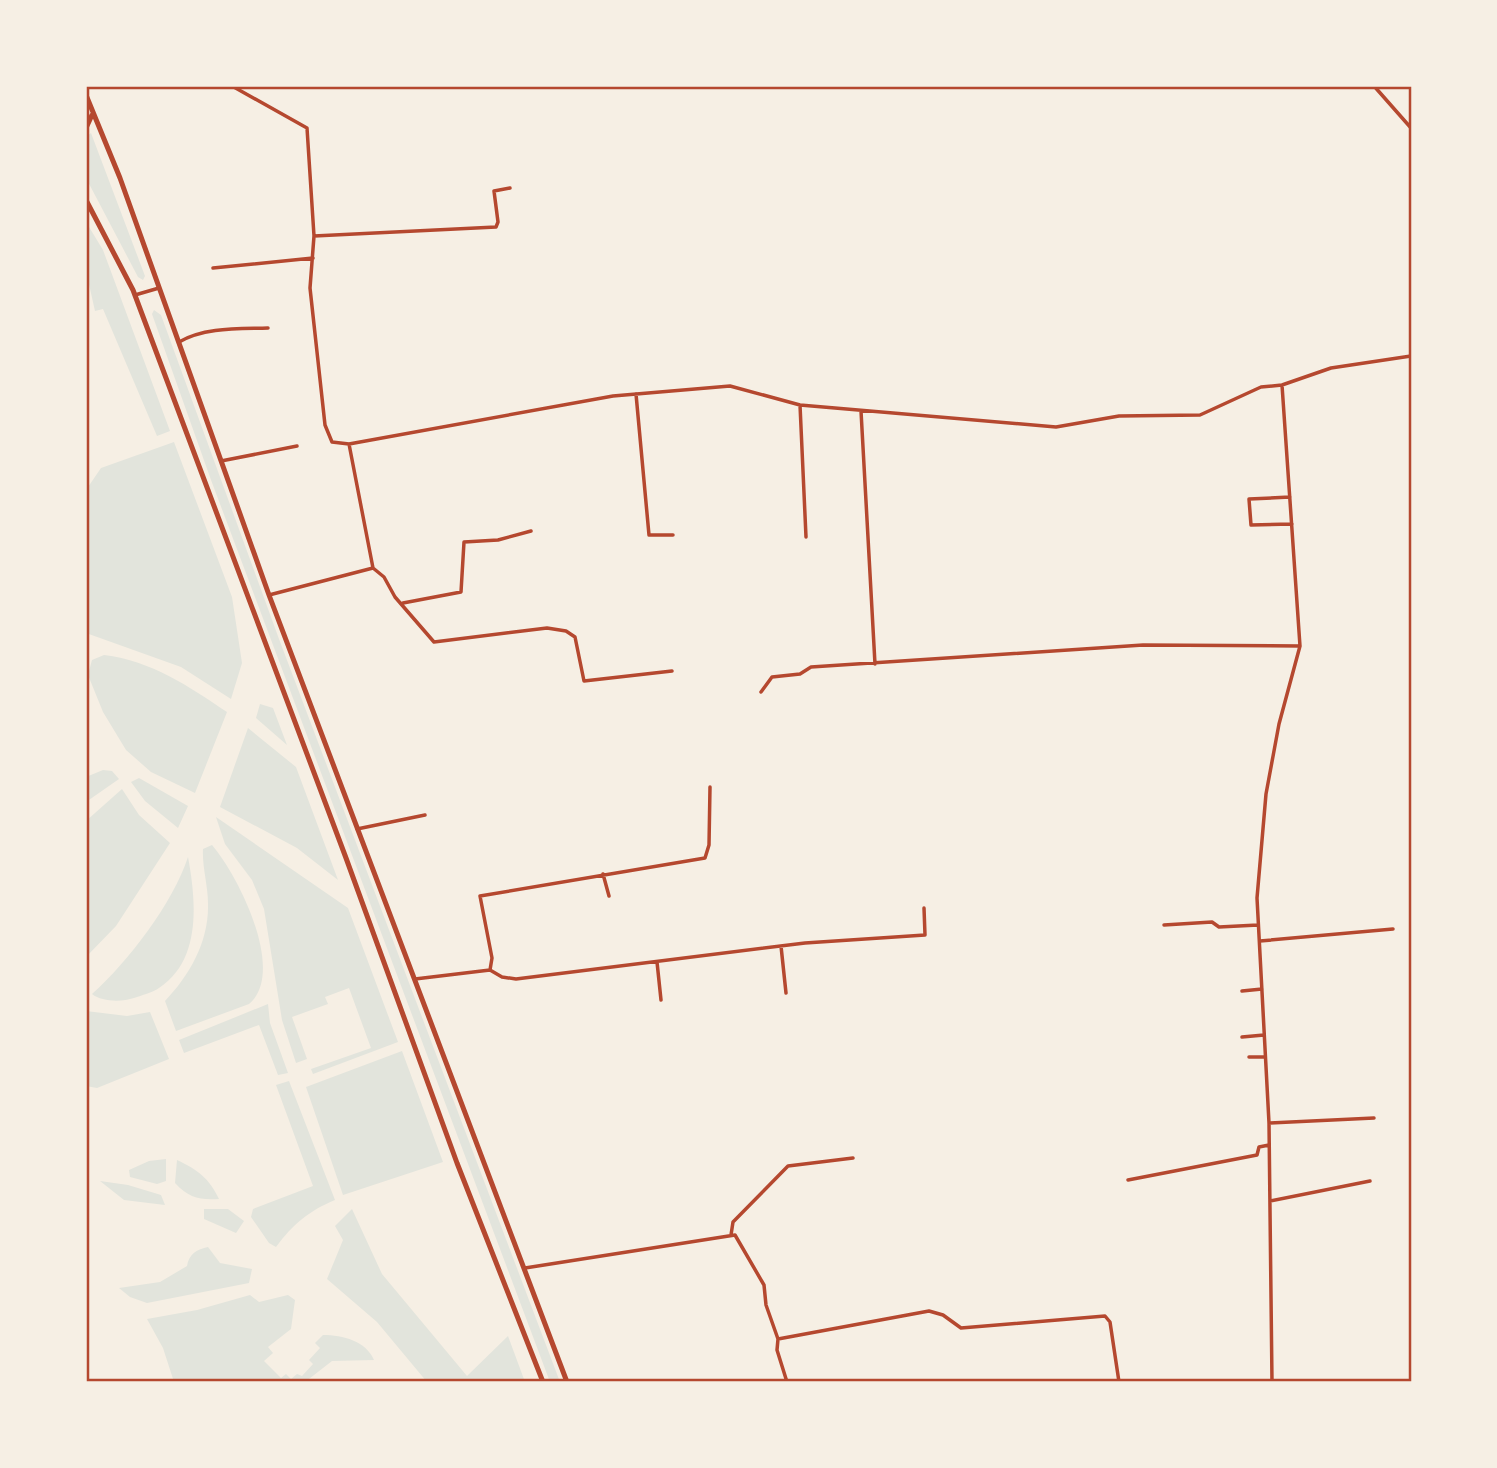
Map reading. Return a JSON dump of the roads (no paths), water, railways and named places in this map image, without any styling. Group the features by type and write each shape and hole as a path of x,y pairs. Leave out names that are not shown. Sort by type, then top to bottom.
{"main road":[{"path":"86,95 120,178 269,595 567,1382"},
{"path":"86,128 92,114"},
{"path":"86,200 135,295 457,1163 544,1382"}],"street":[{"path":"232,86 307,128 314,236 310,288 325,425 332,442 349,443 636,394 730,386 800,405 1056,427 1119,416 1200,415 1261,387 1283,385 1331,368 1411,356"},
{"path":"1374,86 1411,128"},
{"path":"314,236 496,227 499,222 494,191 510,188"},
{"path":"213,268 313,258"},
{"path":"135,295 159,288"},
{"path":"178,342 189,336 226,329 268,328"},
{"path":"1272,1382 1269,1123 1257,898 1266,794 1279,724 1300,646 1283,385"},
{"path":"636,394 649,535 673,536"},
{"path":"800,405 806,537"},
{"path":"861,411 875,664"},
{"path":"349,443 373,568 434,642 547,628 566,631 575,637 580,650 584,681 672,671"},
{"path":"221,461 297,446"},
{"path":"1290,497 1249,499 1251,526 1292,524"},
{"path":"403,603 461,592 464,542 498,540 531,531"},
{"path":"269,595 373,568"},
{"path":"761,692 772,677 800,674 811,667 1143,645 1300,646"},
{"path":"491,970 492,958 480,896 705,858 709,845 710,786"},
{"path":"357,829 425,816"},
{"path":"603,874 609,897"},
{"path":"413,979 491,970 502,977 516,979 781,946 926,935 924,908"},
{"path":"1164,925 1212,922 1219,927 1259,925"},
{"path":"1259,941 1393,929"},
{"path":"781,946 786,993"},
{"path":"657,962 661,1000"},
{"path":"1241,991 1262,989"},
{"path":"1242,1037 1264,1035"},
{"path":"1249,1057 1265,1057"},
{"path":"1269,1123 1374,1118"},
{"path":"1128,1180 1257,1155 1259,1147 1269,1145"},
{"path":"731,1235 733,1222 788,1166 853,1158"},
{"path":"1270,1201 1370,1181"},
{"path":"522,1269 547,1262 731,1235 740,1241 764,1285 766,1305 778,1339 777,1350 787,1382"},
{"path":"778,1339 929,1311 943,1315 961,1328 1101,1315 1110,1322 1119,1382"}]}
